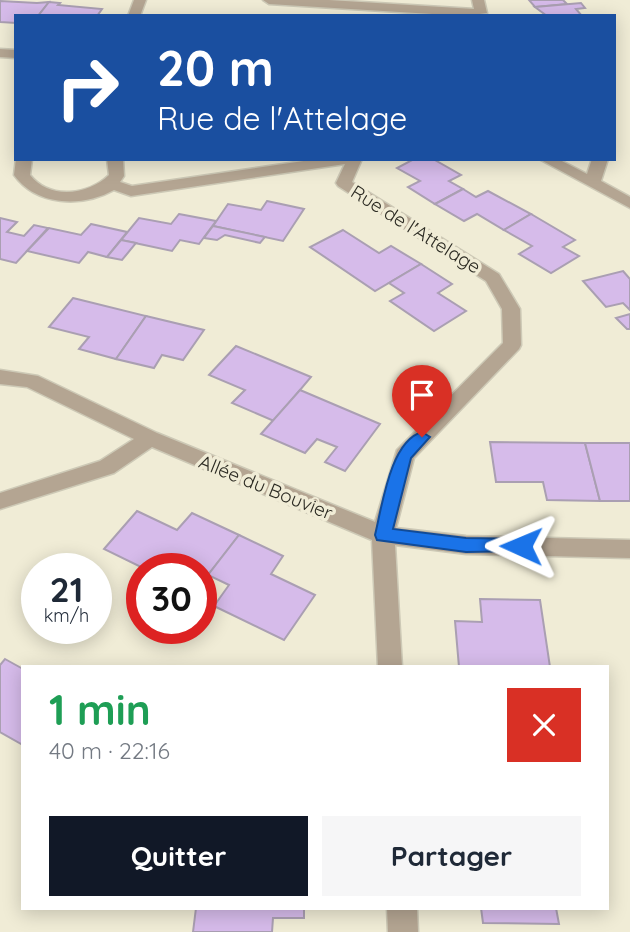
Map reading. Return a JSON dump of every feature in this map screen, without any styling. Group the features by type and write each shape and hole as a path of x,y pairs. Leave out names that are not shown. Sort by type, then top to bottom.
{"street":[{"path":"269,0 421,6 481,13 478,0"},
{"path":"23,161 16,170 15,179 31,194 63,198 88,193 109,183 116,174 115,161"},
{"path":"109,183 131,191 338,161"},
{"name":"Rue de l'Attelage","path":"351,161 344,183 492,278 510,309 512,345 404,456 383,535 390,665"},
{"path":"550,161 630,203"},
{"path":"592,184 599,161"},
{"name":"Allée du Bouvier","path":"0,377 32,381 150,438 383,535 466,545 630,549"},
{"path":"0,501 107,467 150,438"},
{"path":"402,910 403,932"}],"building":[{"path":"529,0 563,0 567,4 535,7"},
{"path":"0,1 49,2 40,14 14,14 14,23 0,22"},
{"path":"49,2 102,9 98,14 40,14"},
{"path":"581,3 585,8 576,9 580,14 544,14 535,7"},
{"path":"410,161 436,161 461,175 449,181 463,189 435,204 408,187 420,181 397,168"},
{"path":"463,189 476,197 488,191 531,214 504,230 477,214 464,221 435,204"},
{"path":"267,201 304,209 283,241 213,226 228,204 261,210"},
{"path":"179,214 216,221 199,244 180,240 172,251 121,240 139,218 171,224"},
{"path":"531,214 575,240 563,247 579,256 551,273 519,254 532,246 504,230"},
{"path":"0,218 17,222 7,232 24,236 34,225 48,228 16,263 0,259"},
{"path":"91,224 127,232 107,257 88,252 79,263 27,251 49,228 81,235"},
{"path":"213,226 265,237 260,243 225,235 217,240 204,238"},
{"path":"343,230 379,253 391,246 421,264 375,291 310,247"},
{"path":"121,240 136,243 122,260 107,257"},
{"path":"421,264 452,284 438,293 466,311 434,331 390,301 404,293 389,283"},
{"path":"623,271 630,279 630,310 623,303 606,307 583,281"},
{"path":"73,298 146,316 116,359 79,349 89,337 49,327"},
{"path":"630,314 630,329 627,329 616,318"},
{"path":"146,316 204,330 183,360 162,355 154,368 116,359"},
{"path":"236,346 311,377 274,421 232,403 245,390 209,375"},
{"path":"300,390 380,424 345,471 325,462 337,447 317,439 305,453 261,434"},
{"path":"490,442 585,443 600,501 547,500 543,482 496,482"},
{"path":"585,443 630,443 630,501 600,501"},
{"path":"137,511 177,530 192,513 239,535 217,563 217,553 126,553 126,560 104,549"},
{"path":"239,535 283,556 271,574 315,595 284,640 217,607 217,602 229,585 217,579 217,563"},
{"path":"480,599 540,600 550,665 459,665 455,621 482,622"},
{"path":"5,659 21,668 21,744 0,732 0,665"},
{"path":"196,910 304,910 304,918 273,918 272,932 193,932"},
{"path":"481,910 556,910 559,924 483,923"}],"route":[{"path":"422,437 404,456 383,535 466,545 521,546"}]}
